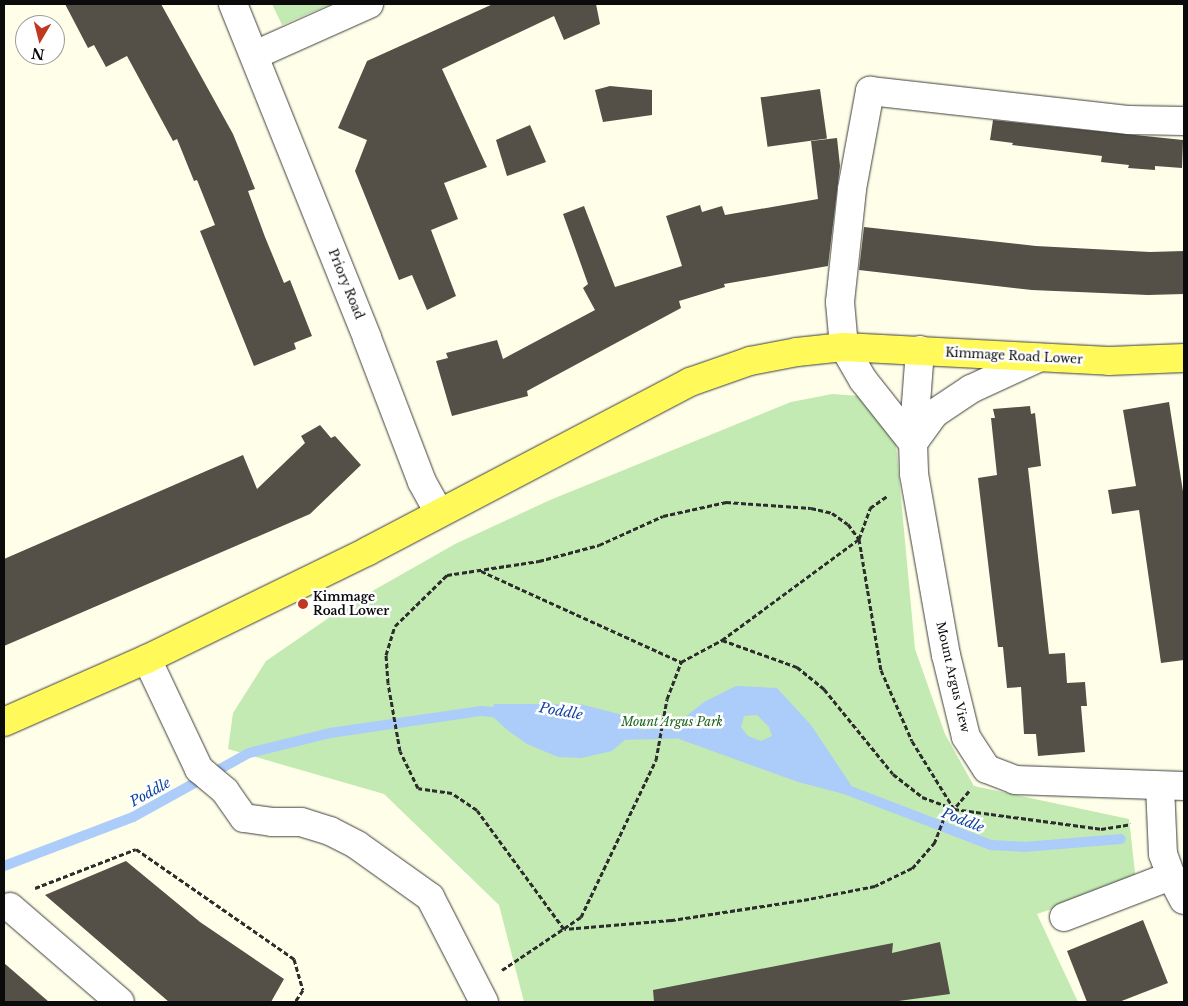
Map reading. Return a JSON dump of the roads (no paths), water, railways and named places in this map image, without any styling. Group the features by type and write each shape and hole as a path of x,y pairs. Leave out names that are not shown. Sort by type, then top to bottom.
{"main road":[{"name":"Kimmage Road Lower","path":"4,722 147,659 368,551 690,382 750,362 797,352 844,347 1109,361 1184,358"}],"street":[{"name":"Priory Road","path":"232,4 255,55 422,482 439,513"},
{"path":"255,55 369,4"},
{"path":"1038,358 971,389 934,413 913,442 863,380 844,347 840,302 852,189 870,91 1129,120 1184,121"},
{"name":"Mount Argus View","path":"920,350 913,442 916,491 946,655 966,737 987,769 1015,780 1166,799"},
{"path":"147,659 199,769 225,791 244,818 272,822 301,822 330,831 357,845 430,897 480,995"},
{"path":"1166,799 1167,865 1184,900"},
{"path":"1064,917 1167,865"},
{"path":"10,907 120,1002"}],"water":[{"path":"736,686 777,688 811,725 851,785 848,795 798,782 679,739 680,721 704,702","holes":["757,715 769,727 772,736 761,741 748,736 741,727 744,716"]},
{"path":"494,704 580,704 642,720 641,726 612,751 581,758 558,757 527,744 506,729 492,716"}],"waterway":[{"name":"Poddle","path":"4,866 133,817 249,753 330,733 481,711 506,713"},
{"name":"Poddle","path":"618,735 691,733"},
{"name":"Poddle","path":"837,786 991,845 1024,847 1121,839"}],"place":[{"name":"Kimmage Road Lower","path":"303,604"}],"park label":[{"name":"Mount Argus Park","path":"672,722"}]}
